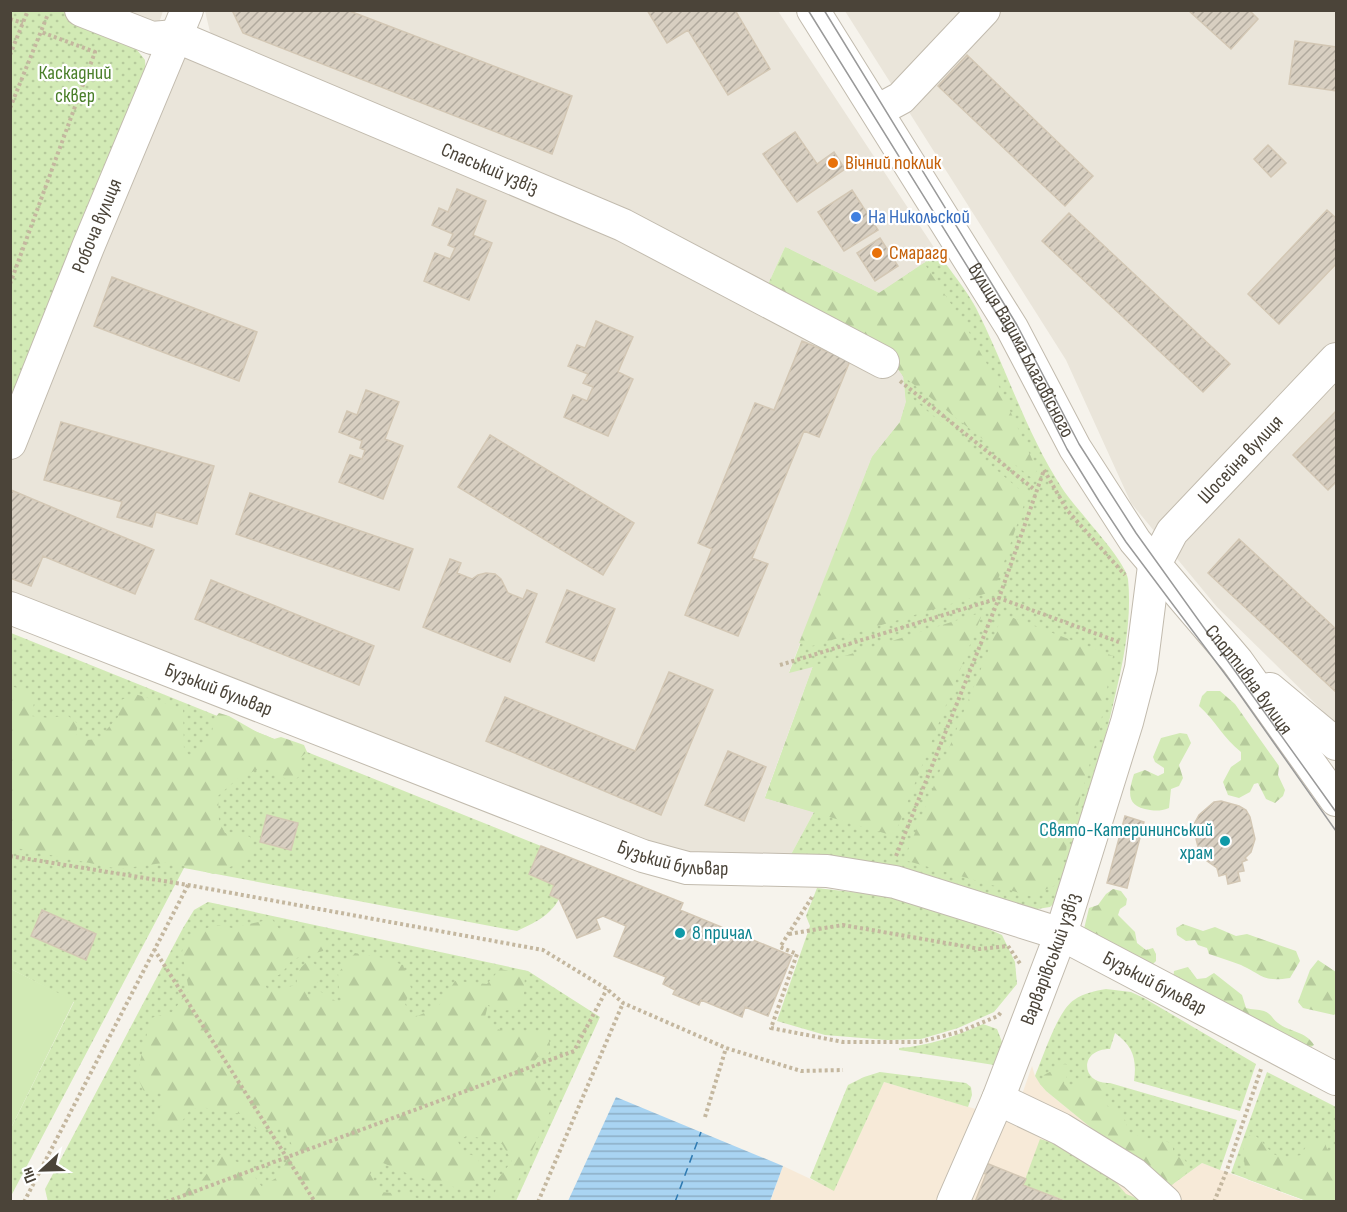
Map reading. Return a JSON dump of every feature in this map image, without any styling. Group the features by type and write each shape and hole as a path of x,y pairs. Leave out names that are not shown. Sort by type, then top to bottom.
{"street":[{"name":"Спаський узвіз","path":"81,10 152,38 181,23 623,225 883,362"},
{"name":"вулиця Вадима Благовісного","path":"813,10 1012,328 1075,448 1135,541 1154,566"},
{"path":"877,111 901,98 984,10"},
{"name":"Робоча вулиця","path":"10,442 181,23"},
{"name":"Шосейна вулиця","path":"1154,566 1172,532 1336,359"},
{"name":"Варварівський узвіз","path":"953,1202 998,1099 1060,934 1127,722 1141,668 1154,566"},
{"name":"Спортивна вулиця","path":"1154,566 1237,662 1336,800"},
{"name":"Бузький бульвар","path":"10,608 643,856 687,868 827,871 895,882 1060,934 1336,1079"},
{"path":"1237,662 1336,744"},
{"path":"998,1099 1070,1135 1134,1174 1165,1202"}],"path":[{"path":"10,55 28,10"},
{"path":"10,108 48,14"},
{"path":"10,19 23,23"},
{"path":"10,284 95,52 41,32"},
{"path":"883,362 904,385 1035,490"},
{"path":"896,857 999,598 1035,490 1044,470 1067,510 1119,569 1151,598"},
{"path":"780,665 999,598 1120,642"},
{"path":"10,856 188,885 543,950 607,989 623,1003 726,1048 801,1071 843,1070"},
{"path":"24,1202 188,885"},
{"path":"1005,1006 998,1016 959,1032 920,1042 843,1042 771,1028 796,954 780,947 789,934 843,925 980,949 1008,946 1022,968"},
{"path":"154,950 315,1202"},
{"path":"166,1202 574,1051 607,989"},
{"path":"538,1202 623,1003"},
{"path":"705,1117 726,1048"},
{"path":"1214,1202 1263,1064"}],"shaded area":[{"path":"116,11 163,11 158,26"},
{"path":"205,11 778,11 937,252 879,293 785,247 765,291 224,45 210,32"},
{"path":"845,11 1336,11 1336,724 1217,607 1131,503 1066,360"},
{"path":"188,54 890,358 903,376 906,402 900,422 872,457 789,672 813,666 765,797 814,812 788,860 721,858 647,845 11,600 10,462 169,71"},
{"path":"1032,1066 1035,1076 1046,1091 1166,1189 1202,1163 1307,1202 770,1202 783,1166 834,1190 884,1082 1013,1120"}],"green space":[{"name":"Каскадний сквер","path":"11,11 62,11 126,36 145,60 146,79 11,424"},
{"path":"785,247 879,293 937,252 976,308 1049,467 1062,488 1125,570 1128,579 1129,609 1118,682 1096,772 1060,898 1050,907 1031,910 788,860 814,812 765,798 813,667 789,673 872,457 900,422 906,402 903,376 890,358"},
{"path":"785,247 879,293 924,263 965,325 996,380 1037,470 1033,479 903,376 890,358 765,291"},
{"path":"905,392 1027,496 994,591 812,646 799,643 872,457 900,422 906,402"},
{"path":"983,612 894,836 765,798 813,666"},
{"path":"1003,614 1113,656 1100,727 1056,885 1030,896 904,860"},
{"path":"11,633 541,846 529,874 554,885 550,895 559,899 546,914 517,931 184,868 11,1196 11,1128 74,1002 11,969"},
{"path":"11,686 26,691 35,699 31,716 50,718 67,715 78,724 76,734 87,740 98,739 118,717 121,700 135,694 183,709 184,750 190,756 200,749 210,737 213,720 219,713 229,716 274,739 281,737 304,745 307,752 299,759 302,774 292,782 263,767 237,779 218,796 219,821 225,833 238,832 250,837 253,850 242,862 213,874 170,862 119,869 11,847"},
{"path":"1207,691 1220,691 1235,704 1279,766 1278,775 1285,790 1283,796 1275,803 1266,799 1258,783 1254,784 1250,792 1239,798 1228,795 1223,782 1231,767 1241,760 1241,752 1199,706 1202,696"},
{"path":"1180,733 1187,734 1191,743 1179,765 1183,778 1179,786 1171,789 1169,808 1155,811 1137,806 1130,793 1134,774 1145,770 1158,776 1164,773 1164,768 1155,762 1153,757 1161,738"},
{"path":"817,888 896,897 950,912 1002,935 1015,962 1017,984 994,1012 958,1028 921,1039 887,1040 825,1035 777,1021 810,926 806,916"},
{"path":"1113,889 1121,891 1127,899 1126,905 1120,909 1118,915 1135,932 1137,943 1146,950 1153,948 1156,954 1156,961 1150,967 1084,929 1089,908 1098,905"},
{"path":"208,902 528,971 600,1017 516,1201 48,1202 45,1189 183,928 194,910"},
{"path":"272,919 279,929 316,929 327,943 323,951 293,959 281,974 267,980 264,984 269,991 278,991 297,984 299,971 308,961 315,964 321,973 317,983 308,986 307,997 318,990 337,1002 345,1001 339,990 338,973 355,953 383,958 403,965 411,988 405,1004 413,1018 438,1007 455,981 487,984 500,969 525,974 524,994 517,1009 501,1011 488,1005 484,1021 492,1027 507,1032 544,1032 550,1043 548,1055 538,1057 529,1068 530,1076 543,1088 553,1105 509,1201 493,1201 498,1179 512,1161 502,1144 468,1135 458,1141 462,1152 478,1157 482,1178 467,1191 411,1175 383,1163 370,1174 380,1192 407,1194 424,1201 167,1201 176,1190 198,1186 220,1155 247,1166 262,1187 279,1176 293,1148 285,1129 256,1129 241,1114 201,1107 190,1110 178,1127 166,1129 156,1122 163,1098 162,1090 145,1094 138,1078 151,1018 172,1012 189,991 182,951 193,933 216,925 232,928"},
{"path":"1183,924 1203,931 1215,927 1236,936 1247,934 1296,951 1300,961 1290,978 1269,979 1241,965 1209,954 1207,948 1198,945 1195,940 1186,941 1177,935 1176,928"},
{"path":"1318,960 1336,972 1336,1013 1334,1015 1303,1008 1298,1002 1310,970"},
{"path":"1188,967 1197,979 1206,978 1214,973 1242,995 1246,1008 1267,1012 1282,1026 1302,1034 1314,1045 1308,1049 1173,979 1174,971"},
{"path":"11,969 74,1001 11,1128"},
{"path":"1106,989 1131,992 1144,998 1256,1064 1240,1111 1134,1081 1135,1066 1130,1048 1115,1033 1110,1049 1092,1055 1088,1060 1089,1073 1093,1079 1100,1082 1237,1120 1220,1170 1202,1163 1166,1189 1040,1084 1035,1076 1062,1013 1074,1000"},
{"path":"983,1024 997,1029 1002,1042 1002,1059 994,1065 899,1050 899,1048 942,1040"},
{"path":"1065,1064 1070,1067 1064,1084 1067,1087 1075,1085 1084,1077 1102,1083 1107,1106 1122,1115 1128,1132 1168,1142 1173,1148 1173,1155 1184,1159 1189,1166 1185,1175 1166,1189 1046,1091 1040,1084 1044,1075"},
{"path":"880,1072 966,1083 971,1087 972,1095 968,1107 884,1082 834,1191 810,1178 848,1085"},
{"path":"1267,1072 1336,1107 1336,1201 1307,1201 1231,1173"},
{"path":"1252,1133 1272,1153 1282,1157 1301,1155 1311,1138 1324,1140 1327,1149 1336,1154 1336,1201 1307,1201 1247,1179 1244,1148"},
{"path":"1040,1139 1076,1149 1114,1180 1126,1194 1144,1201 1067,1201 1023,1185"}],"water":[{"path":"616,1097 783,1166 770,1201 568,1201"}],"building":[{"path":"232,10 347,10 572,96 552,154 243,33"},
{"path":"647,10 735,10 770,69 728,95 688,30 667,43"},
{"path":"1188,10 1249,10 1258,19 1231,49"},
{"path":"1295,41 1336,47 1336,91 1289,84"},
{"path":"967,55 1093,176 1065,206 938,86"},
{"path":"795,132 817,164 834,152 845,169 797,202 763,154"},
{"path":"1268,145 1286,163 1271,177 1254,159"},
{"path":"457,189 486,201 473,235 492,243 469,300 424,281 435,253 450,259 455,248 448,245 453,234 432,225 439,208 448,212"},
{"path":"852,190 878,230 844,251 818,212"},
{"path":"1327,210 1336,218 1336,264 1279,324 1248,294"},
{"path":"1069,213 1230,364 1203,392 1042,241"},
{"path":"880,238 898,266 875,281 857,253"},
{"path":"112,277 257,332 239,381 94,326"},
{"path":"596,321 633,337 618,372 633,379 608,436 564,417 573,395 587,401 593,387 583,383 588,374 568,366 577,345 585,348"},
{"path":"802,341 850,361 819,437 804,431 752,558 768,564 738,636 685,615 712,549 698,543 755,403 774,410"},
{"path":"366,390 399,402 385,439 403,446 383,499 339,482 350,455 362,459 365,450 360,448 362,441 339,432 347,411 357,415"},
{"path":"1336,411 1336,482 1328,490 1293,455"},
{"path":"61,422 214,466 197,524 156,512 152,527 117,517 122,502 44,480"},
{"path":"490,435 634,523 603,575 458,487"},
{"path":"11,490 154,550 135,594 43,556 31,586 10,578"},
{"path":"250,493 413,549 399,590 236,534"},
{"path":"1239,539 1336,629 1336,692 1208,573"},
{"path":"450,559 461,563 457,573 472,579 486,573 495,574 501,579 508,593 523,599 527,590 537,594 510,662 423,627"},
{"path":"211,580 374,646 359,685 195,619"},
{"path":"567,590 615,609 594,661 546,642"},
{"path":"669,672 713,690 661,815 486,741 505,697 635,751"},
{"path":"728,751 766,767 744,821 705,805"},
{"name":"Свято-Катерининський храм","path":"1221,801 1246,810 1255,839 1251,852 1245,858 1247,860 1242,862 1244,871 1238,872 1240,881 1228,884 1226,874 1219,876 1217,868 1199,851 1193,826 1199,815 1214,802"},
{"path":"267,815 298,823 291,850 260,842"},
{"path":"1125,816 1144,822 1127,888 1107,883"},
{"name":"8 причал","path":"541,846 683,903 680,910 792,956 768,1016 745,1007 742,1017 701,1000 699,1005 673,994 675,990 663,984 666,977 614,956 626,926 603,916 596,919 600,929 577,938 559,899 550,895 554,885 529,874"},
{"path":"42,910 96,934 86,960 31,936"},
{"path":"986,1163 1026,1179 1023,1185 1067,1202 975,1202 986,1174 982,1173"}],"ferry route":[{"path":"675,1202 701,1132"}],"tram line":[{"path":"808,10 1008,332 1067,449 1099,501 1126,542 1231,682 1336,831"},
{"path":"824,10 1017,325 1079,444 1136,533 1336,812"}],"place":[{"name":"Вічний поклик","path":"833,163"},
{"name":"На Никольской","path":"856,217"},
{"name":"Смарагд","path":"877,253"},
{"name":"Свято-Катерининський храм","path":"1225,841"},
{"name":"8 причал","path":"680,933"}]}
